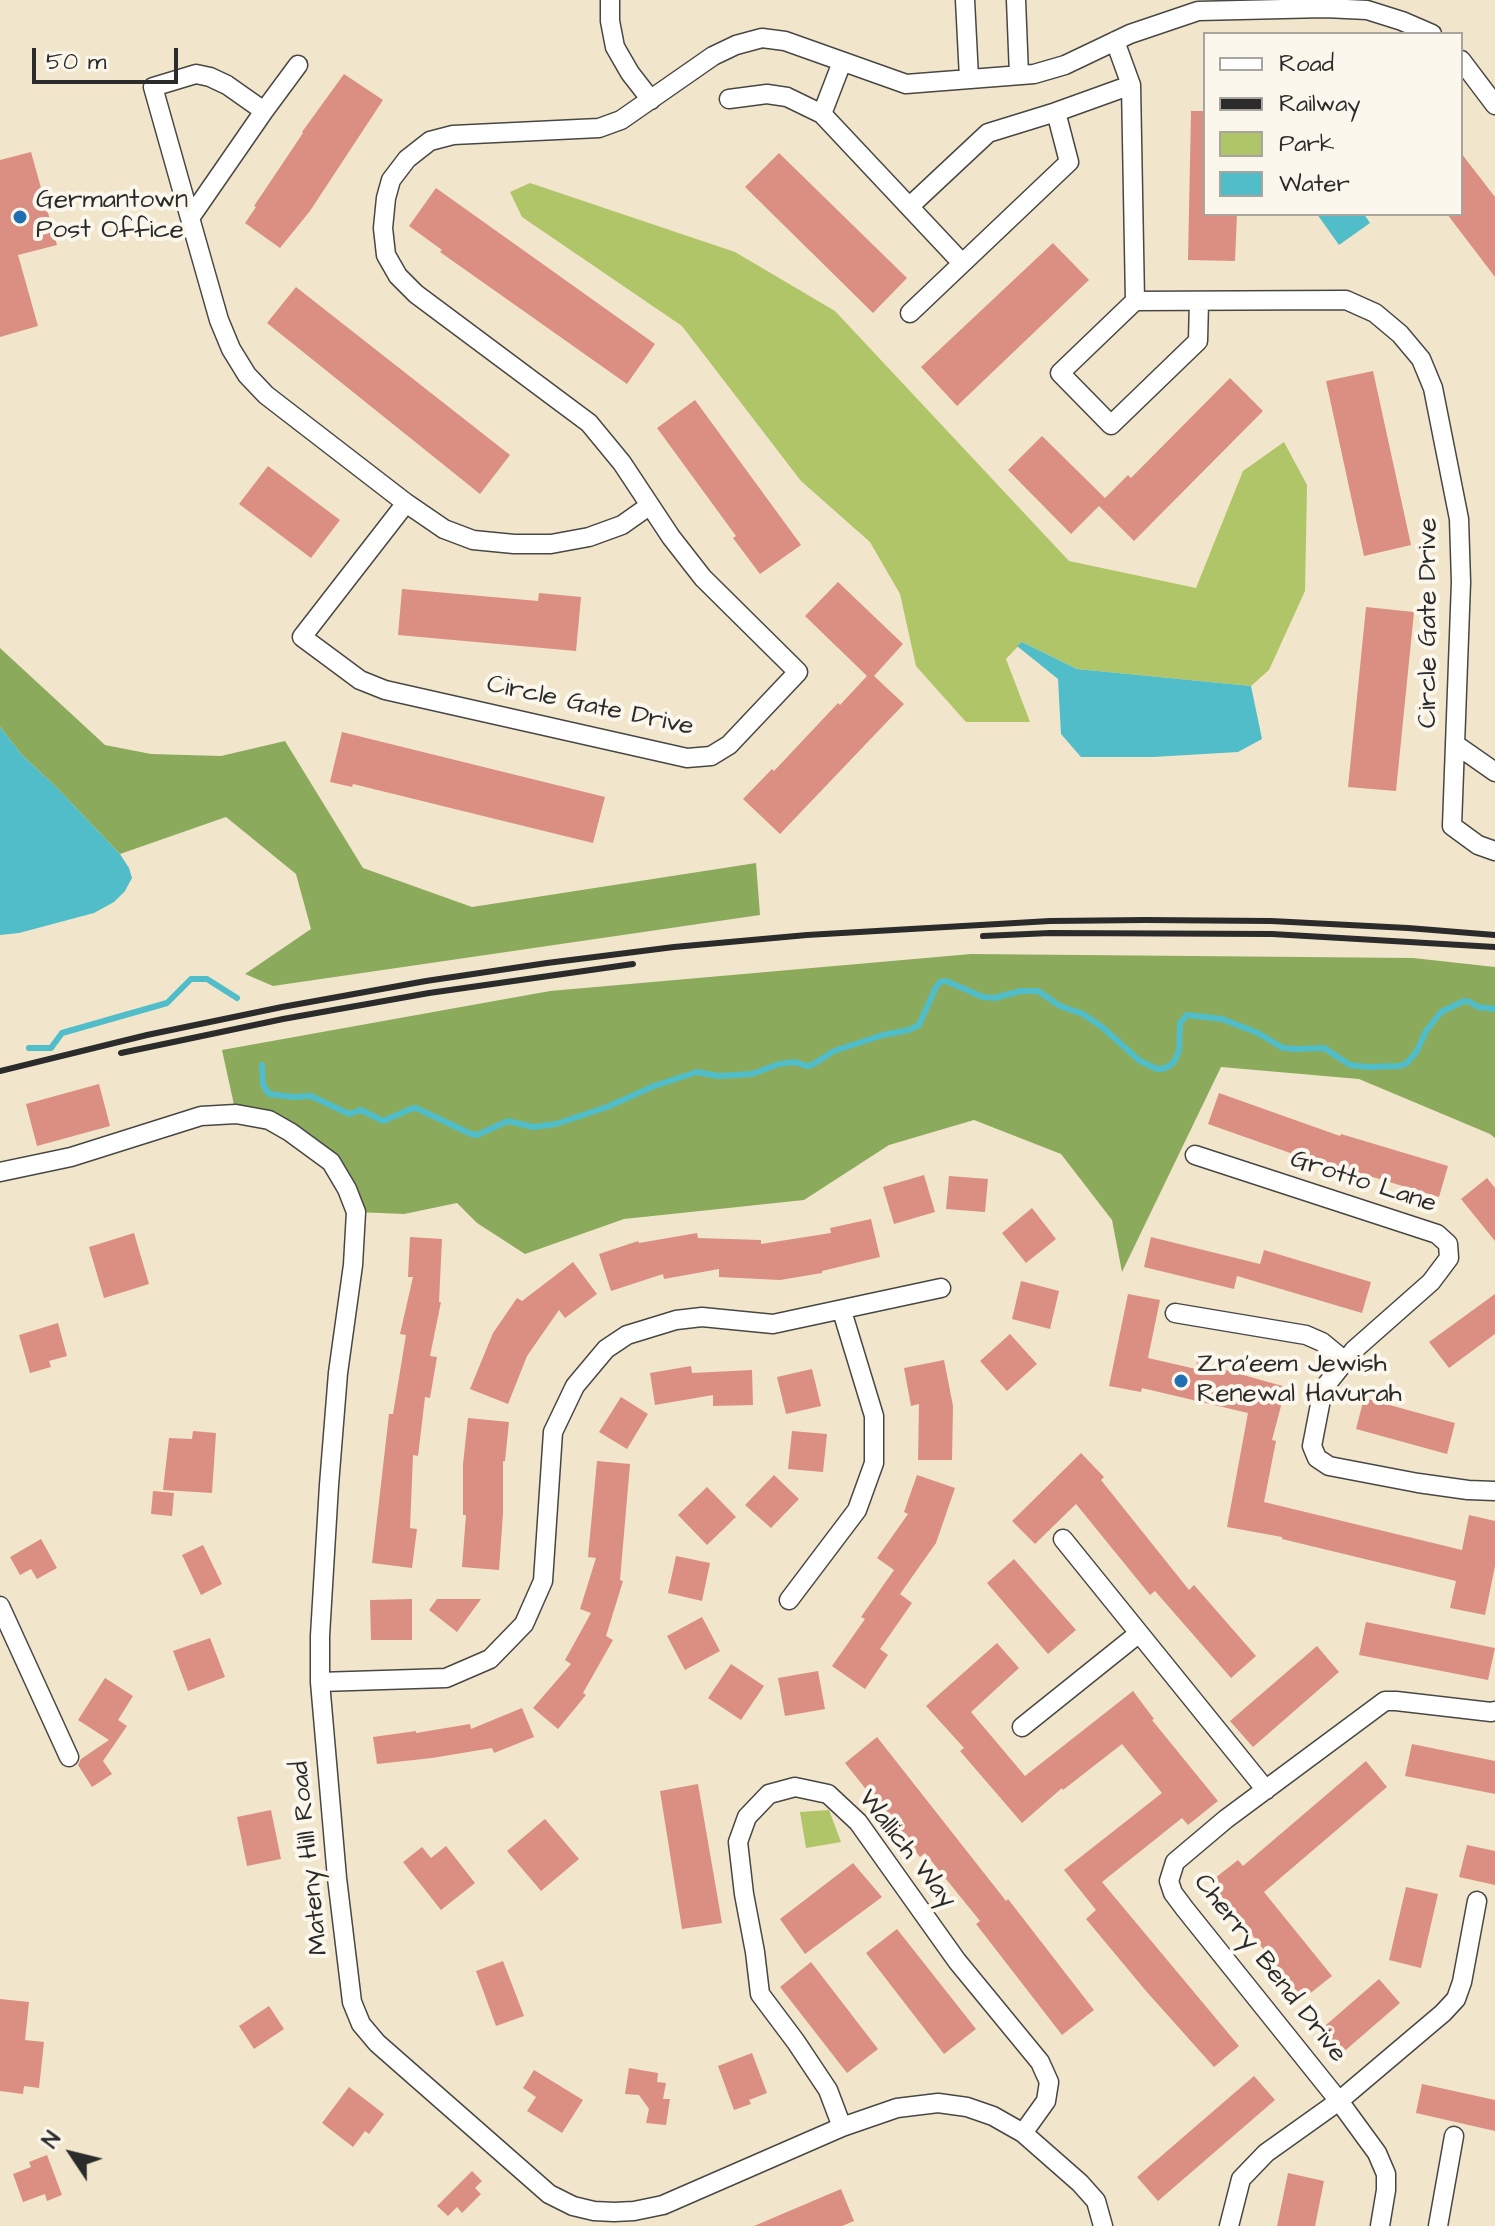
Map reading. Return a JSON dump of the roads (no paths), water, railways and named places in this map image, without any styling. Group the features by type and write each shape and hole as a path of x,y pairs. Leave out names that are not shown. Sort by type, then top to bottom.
{"street":[{"path":"610,0 615,47 651,100"},
{"path":"965,0 969,78"},
{"path":"1016,0 1019,75"},
{"name":"Circle Gate Drive","path":"406,503 302,637 360,680 385,690 687,758 711,756 729,745 798,672 703,578 649,506 622,463 589,423 416,294 398,276 386,255 383,228 391,180 407,159 430,141 453,135 599,128 621,120 713,56 762,38 785,41 906,84 1034,74 1065,65 1164,21 1198,11 1367,10 1427,32"},
{"path":"1115,41 1131,85 1135,301 1060,373 1111,425 1198,341 1199,301"},
{"path":"822,114 842,62"},
{"path":"1463,63 1495,105"},
{"path":"190,218 298,65"},
{"path":"264,111 210,77 196,74 153,87 219,320 231,349 247,375 266,395 406,503 444,529 473,540 551,544 589,537 622,525 649,506"},
{"path":"910,206 988,133 1131,85"},
{"path":"729,99 767,94 787,97 822,114 962,263"},
{"path":"910,313 1069,162 1056,112"},
{"name":"Circle Gate Drive","path":"1135,301 1346,300 1375,313 1400,334 1421,359 1433,388 1459,519 1461,582 1452,826 1478,845 1495,851"},
{"name":"Circle Gate Drive","path":"1455,744 1495,772"},
{"name":"Mateny Hill Road","path":"0,1172 71,1157 201,1116 236,1114 269,1120 331,1162 347,1189 356,1212 330,1469 320,1682 337,1878 352,2002 361,2024 377,2043 549,2194 573,2206 594,2211 634,2211 663,2205 842,2127 897,2108 938,2103 967,2107 993,2116 1023,2133 1096,2201 1103,2226"},
{"name":"Grotto Lane","path":"1195,1155 1437,1234 1448,1244 1449,1258 1431,1282 1354,1350 1323,1389 1312,1446 1317,1458 1329,1466 1418,1483 1495,1491"},
{"path":"320,1682 446,1678 490,1659 524,1624 543,1581 553,1432 575,1386 606,1349 627,1335 676,1320 702,1317 773,1324 941,1288"},
{"path":"789,1600 857,1510 874,1463 874,1416 842,1311"},
{"path":"1175,1313 1306,1335 1322,1342 1345,1361"},
{"path":"1063,1539 1266,1790"},
{"path":"0,1606 69,1757"},
{"path":"1022,1727 1138,1634"},
{"name":"Cherry Bend Drive","path":"1380,2226 1386,2174 1377,2153 1185,1909 1173,1893 1169,1881 1175,1862 1226,1819 1385,1701 1495,1711"},
{"name":"Wallich Way","path":"842,2127 828,2090 760,1994 744,1894 738,1842 747,1817 769,1794 795,1787 828,1794 858,1822 957,1961 1040,2062 1049,2082 1046,2101 1023,2133"},
{"path":"1229,2226 1241,2179 1266,2153 1339,2101 1456,1999 1477,1901"},
{"path":"1438,2226 1454,2136"}],"water":[{"path":"1318,216 1365,216 1370,223 1339,245"},
{"path":"1022,642 1077,669 1251,686 1262,739 1238,752 1081,757 1061,734 1058,679 1017,646"},
{"path":"0,727 22,755 120,854 132,878 114,902 94,913 0,935"}],"waterway":[{"path":"29,1048 51,1048 62,1033 167,1003 191,979 207,979 237,998"},
{"path":"262,1065 263,1085 269,1094 311,1096 349,1114 361,1110 383,1121 416,1108 477,1135 508,1121 533,1127 556,1124 697,1072 718,1076 752,1074 779,1064 795,1062 812,1065 834,1051 919,1025 936,987 946,981 983,997 1038,991 1060,1006 1083,1014 1140,1061 1157,1069 1166,1068 1174,1062 1179,1051 1180,1023 1187,1015 1222,1019 1258,1033 1283,1048 1324,1048 1350,1065 1368,1067 1407,1063 1441,1012 1464,1001 1495,1009"}],"railway":[{"path":"0,1071 147,1035 282,1007 426,981 674,947 807,935 1050,921 1271,921 1495,935"},
{"path":"983,936 1050,933 1272,934 1495,947"},
{"path":"121,1053 429,993 633,964"}],"place":[{"name":"Germantown Post Office","path":"20,217"},
{"name":"Zra'eem Jewish Renewal Havurah","path":"1181,1381"}]}
